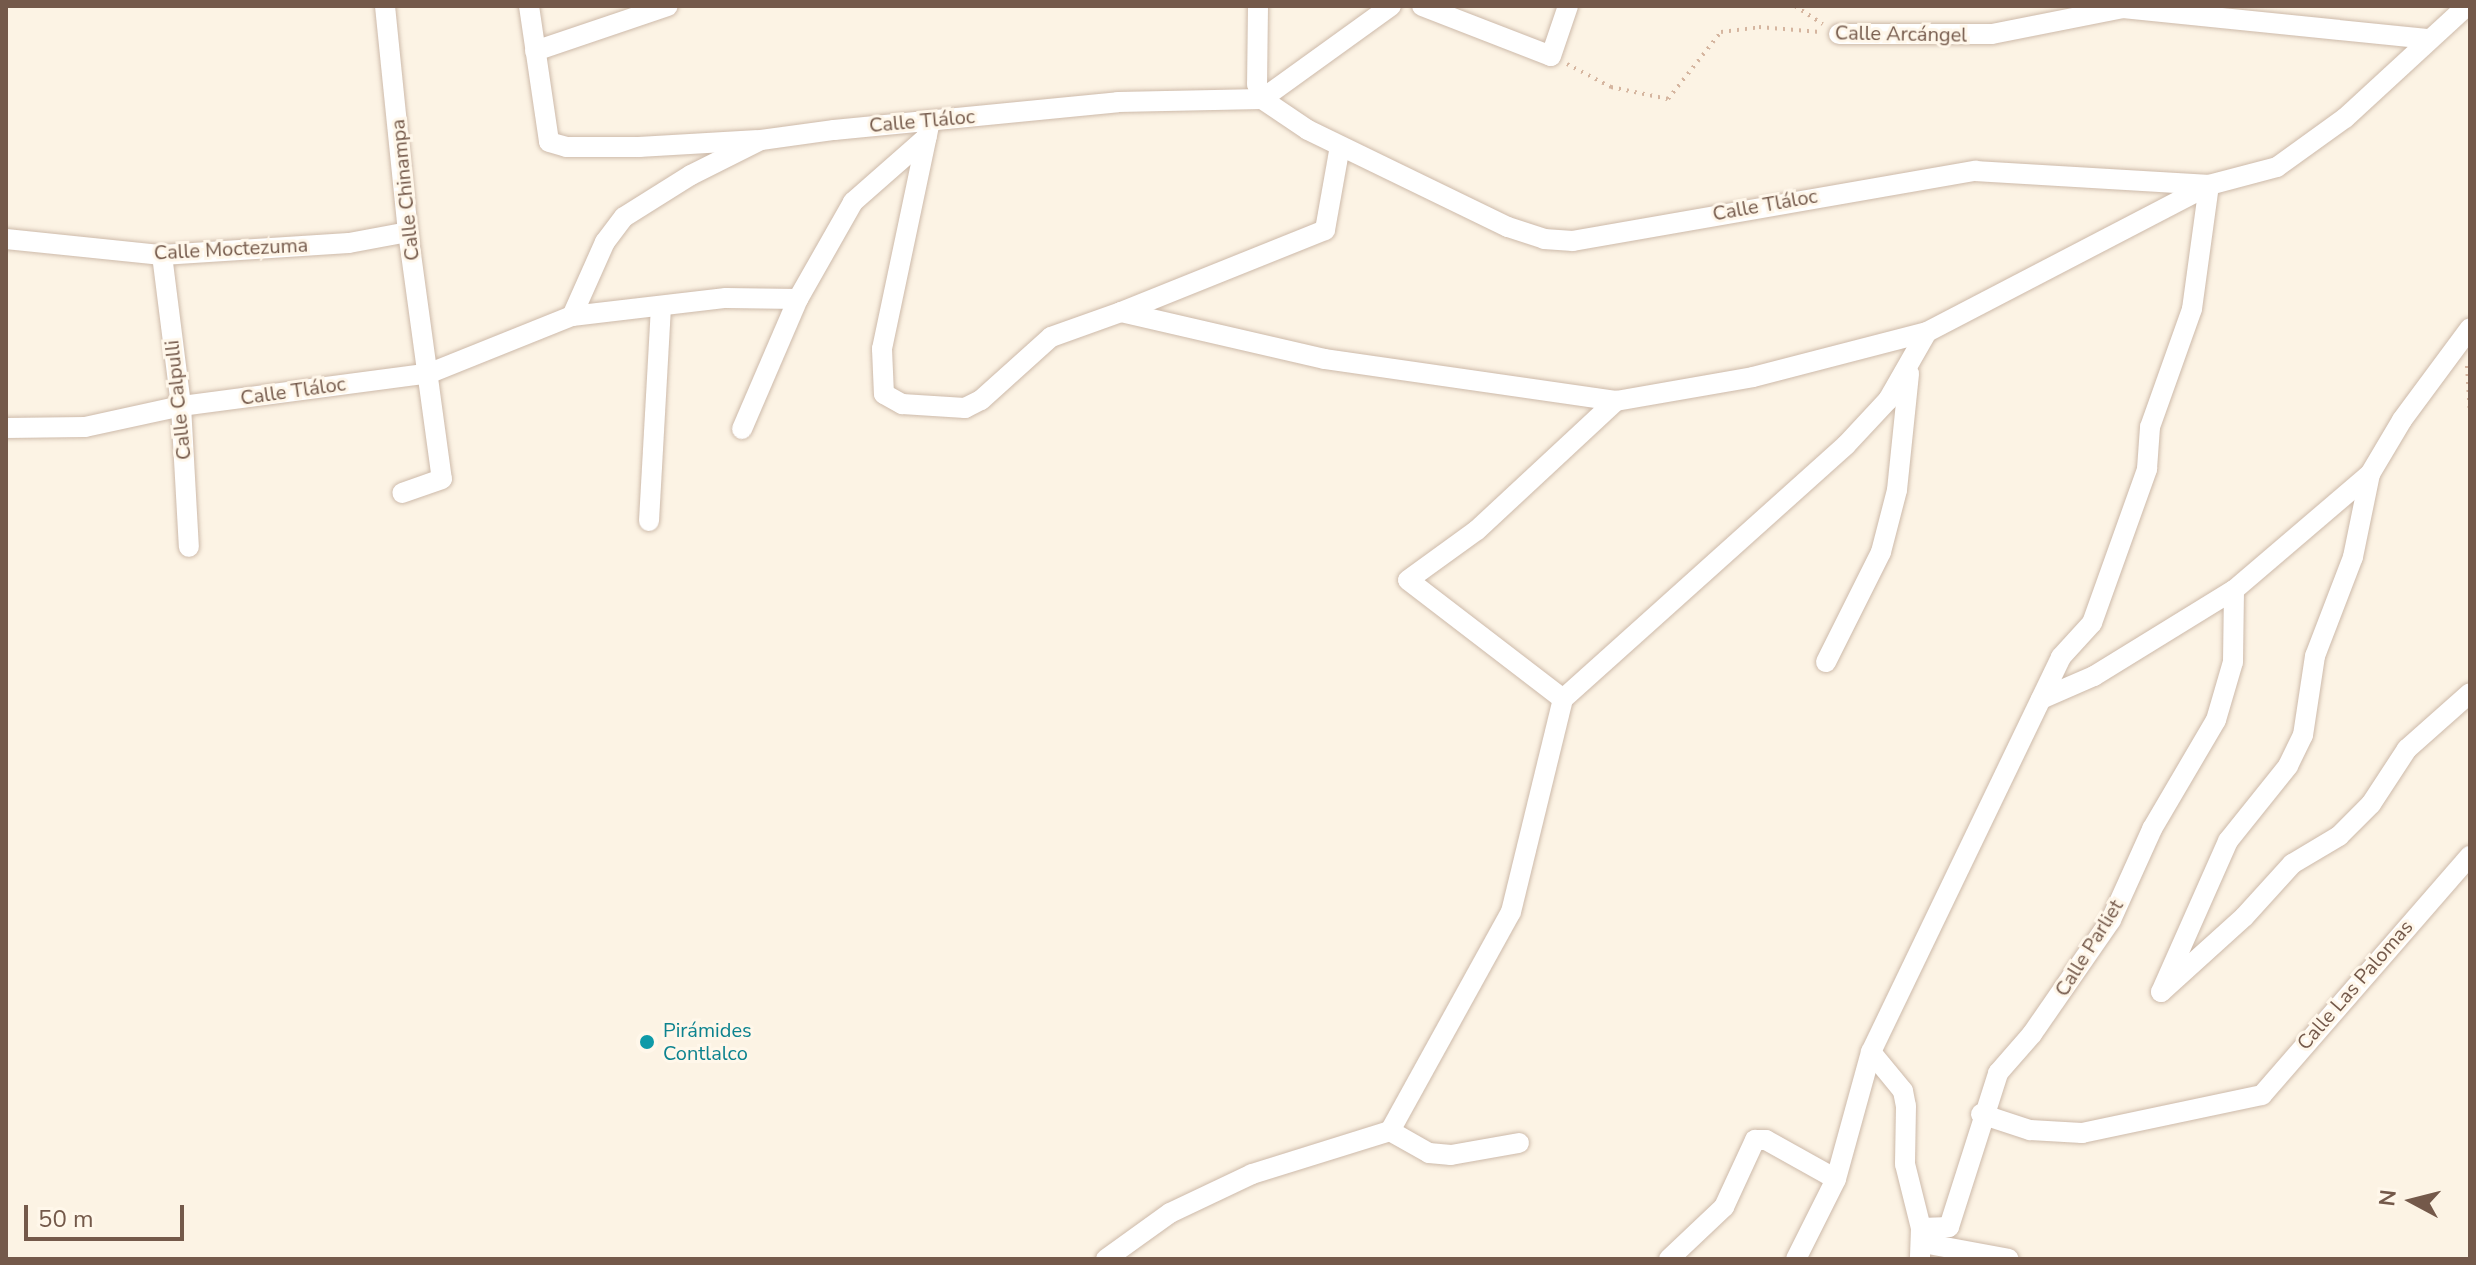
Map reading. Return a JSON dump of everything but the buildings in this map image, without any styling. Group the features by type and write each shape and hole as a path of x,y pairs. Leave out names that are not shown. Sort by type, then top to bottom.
{"street":[{"name":"Calle Chinampa","path":"385,6 408,232 430,373 442,479 402,493"},
{"path":"529,6 549,142 566,147 625,147 761,140"},
{"path":"535,51 668,6"},
{"path":"1258,6 1257,84 1262,99 1391,6"},
{"path":"1422,6 1551,56 1568,6"},
{"path":"1121,312 1325,359 1616,401 1753,377 1927,332 2209,185 2277,167 2345,118 2467,6"},
{"name":"Calle Arcángel","path":"1839,34 1992,34 2125,7 2429,39"},
{"name":"Calle Tláloc","path":"572,316 605,242 624,217 761,140 928,129 1118,102 1262,99 1340,146 1508,227 1544,239 1573,241 1976,171 2209,185"},
{"path":"742,429 798,299 853,202 928,129"},
{"path":"928,129 882,349 884,394 902,404 965,408 981,400 1051,337 1325,230 1340,146"},
{"path":"1796,1259 1836,1179 1871,1052 2061,657 2092,623 2147,469 2150,427 2192,309 2209,185"},
{"name":"Calle Moctezuma","path":"6,239 162,255 349,243 408,232"},
{"name":"Calle Calpulli","path":"162,255 181,406 189,547"},
{"name":"Calle Tláloc","path":"6,428 85,427 181,406 430,373 572,316 726,298 798,299"},
{"path":"649,521 661,306"},
{"path":"2041,699 2094,676 2234,590 2370,474 2468,330"},
{"path":"1106,1259 1170,1213 1252,1174 1390,1131 1511,912 1563,699 1846,445 1909,369 1927,332"},
{"path":"1826,662 1881,552 1897,490 1909,369"},
{"path":"1563,699 1408,580 1477,530 1616,401"},
{"path":"2370,474 2353,557 2315,656 2303,735 2288,766 2228,841 2161,992 2244,917 2292,864 2339,836 2371,804 2407,749 2470,693"},
{"name":"Calle Parliet","path":"1921,1244 1949,1227 1981,1114 1998,1073 2032,1034 2111,920 2152,829 2216,720 2233,662 2234,590"},
{"name":"Calle Las Palomas","path":"1981,1114 2030,1130 2082,1133 2235,1104 2262,1095 2470,856"},
{"path":"1871,1052 1903,1091 1905,1164 1921,1244 2009,1259"},
{"path":"1390,1131 1429,1153 1451,1155 1519,1143"},
{"path":"1669,1259 1724,1207 1755,1140 1766,1140 1836,1179"}],"path":[{"path":"1795,6 1839,34"},
{"name":"Calle Arcángel","path":"1551,56 1611,87 1668,99 1721,32 1759,27 1839,34"},
{"path":"2468,330 2470,415"}],"place":[{"name":"Pirámides Contlalco","path":"647,1042"}]}
